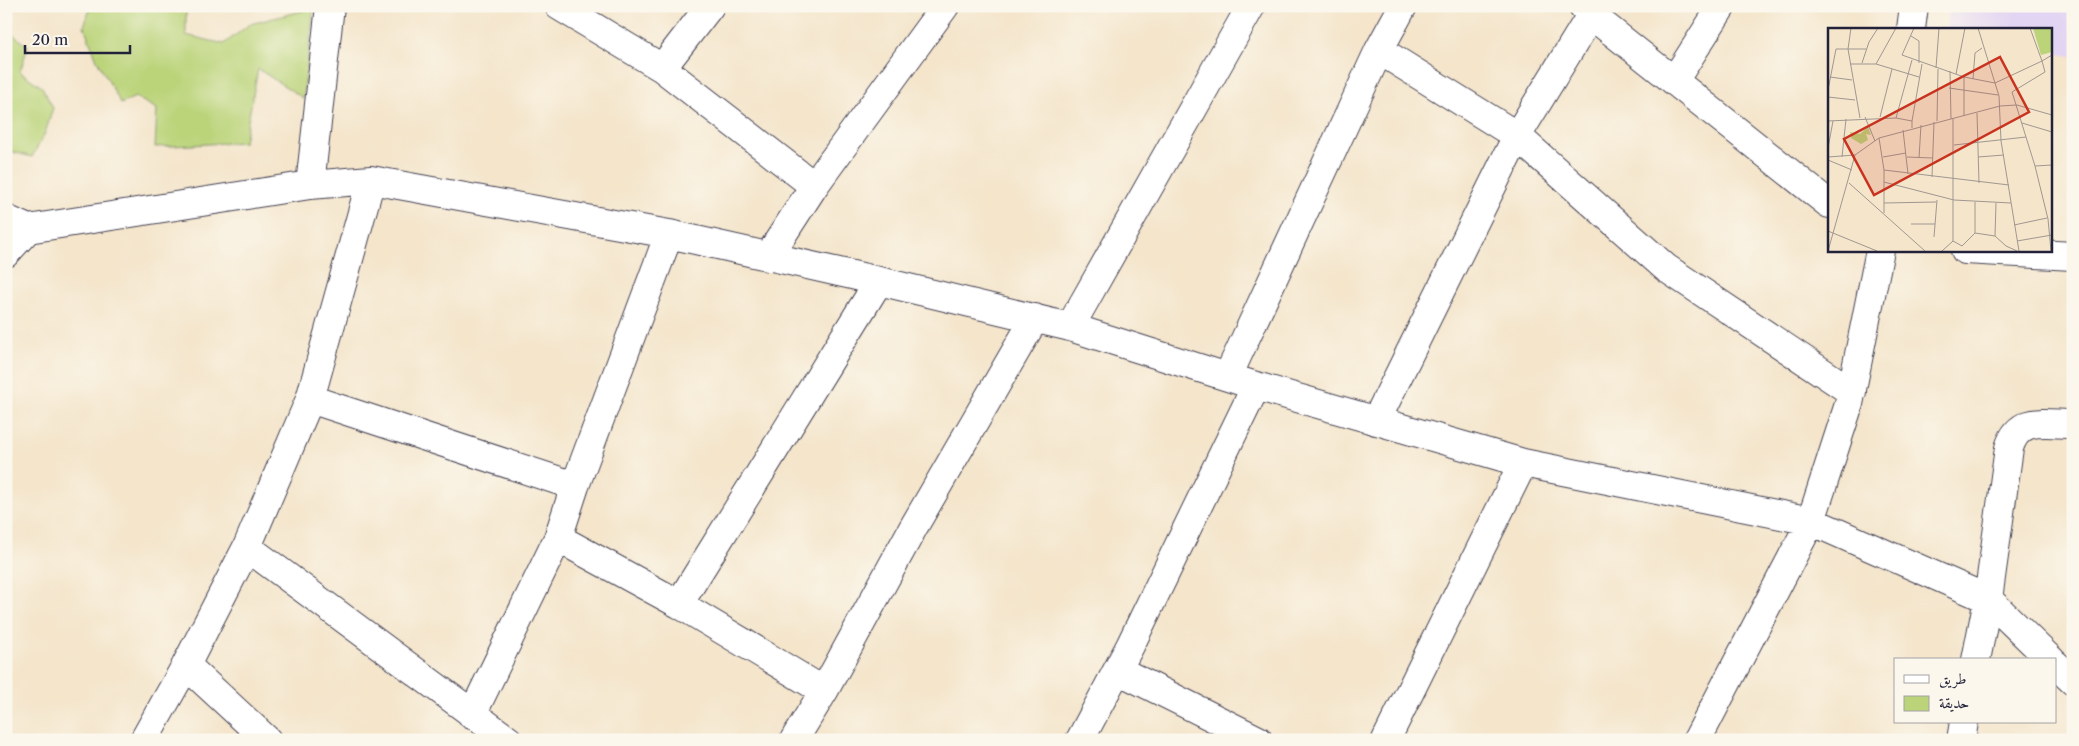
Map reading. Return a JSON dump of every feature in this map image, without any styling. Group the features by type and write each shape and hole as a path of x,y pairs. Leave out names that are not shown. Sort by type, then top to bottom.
{"street":[{"path":"310,185 330,6"},
{"path":"559,6 662,68 814,186"},
{"path":"662,68 710,6"},
{"path":"768,256 814,186 945,6"},
{"path":"1070,327 1251,6"},
{"path":"1228,376 1379,50 1403,6"},
{"path":"1674,81 1722,6"},
{"path":"1911,28 1914,6"},
{"path":"1376,421 1517,136 1587,11 1828,203"},
{"path":"1379,50 1517,136 1666,268 1852,392"},
{"path":"144,740 248,547 310,398 371,180"},
{"path":"6,254 17,224 310,185 371,180 669,234 880,281 1070,327 1256,386 1524,463 1811,521 1988,599 2049,658"},
{"path":"472,715 558,538 575,486 669,234"},
{"path":"1697,740 1811,521 1852,392 1880,251"},
{"path":"1983,251 2073,256"},
{"path":"679,604 880,281"},
{"path":"794,740 824,691 913,528 1035,318"},
{"path":"1080,740 1118,670 1256,386"},
{"path":"310,398 575,486"},
{"path":"1976,658 1988,599 2012,438 2018,430 2028,423 2073,424"},
{"path":"1386,740 1524,463"},
{"path":"558,538 679,604 824,691"},
{"path":"248,547 508,740"},
{"path":"186,665 267,740"},
{"path":"2056,665 2073,681"},
{"path":"1118,670 1258,740"},
{"path":"1961,740 1964,724"}],"shaded area":[{"path":"1949,6 2073,6 2073,56 2052,53 2052,28 1946,28"}],"green space":[{"path":"91,6 186,6 186,35 224,44 250,24 314,8 303,98 258,69 244,142 155,147 157,109 135,97 121,104 97,60 84,26"},
{"path":"6,29 28,46 20,72 42,87 53,108 45,133 32,157 6,150"}]}
